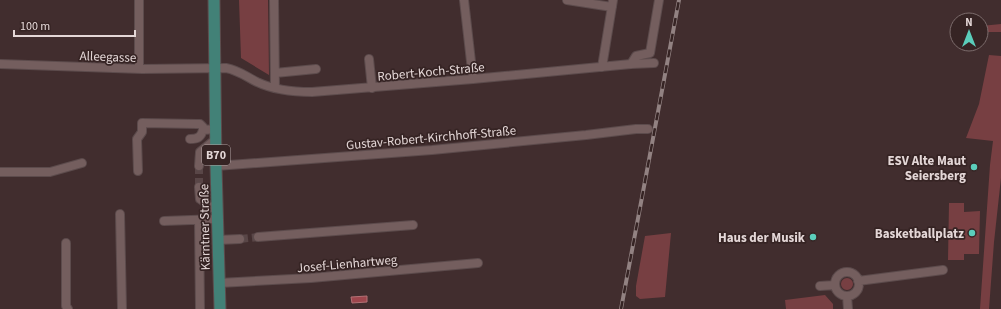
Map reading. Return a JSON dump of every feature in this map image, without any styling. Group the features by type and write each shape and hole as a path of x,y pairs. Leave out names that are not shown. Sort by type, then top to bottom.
{"main road":[{"name":"Kärntner Straße","path":"214,0 214,68 220,309"}],"street":[{"path":"139,68 140,0"},
{"path":"274,0 275,88"},
{"path":"464,0 473,79"},
{"path":"567,0 613,4 602,67"},
{"path":"631,64 636,56 650,53 659,0"},
{"path":"369,59 372,88"},
{"name":"Robert-Koch-Straße","path":"214,68 234,70 257,82 275,88 296,92 312,92 654,63"},
{"name":"Alleegasse","path":"0,64 139,68 214,68"},
{"path":"275,74 316,69"},
{"path":"138,171 137,139 142,132 142,123 202,125 203,130 199,138 190,139"},
{"name":"Gustav-Robert-Kirchhoff-Straße","path":"216,166 432,150 648,129"},
{"path":"199,166 200,152 216,134 203,130"},
{"path":"0,172 50,172 82,163"},
{"path":"199,187 200,199 218,215"},
{"path":"120,214 122,309"},
{"path":"164,221 199,220 218,215"},
{"path":"199,220 200,309"},
{"path":"258,237 413,226"},
{"path":"218,240 240,239"},
{"path":"66,243 66,306 68,309"},
{"name":"Josef-Lienhartweg","path":"219,283 311,278 478,263"},
{"path":"858,281 943,270"},
{"path":"843,273 853,275 858,281 856,291 850,296 837,292 835,285 837,278 843,273"},
{"path":"820,286 835,285"},
{"path":"847,296 848,309"}],"shaded area":[{"path":"239,0 268,0 269,75 241,58"},
{"path":"1001,24 1001,32 989,32 989,25"},
{"path":"989,55 1001,56 1001,178 989,309 980,309 993,141 966,138 979,104"},
{"path":"949,203 964,203 964,212 980,211 979,254 964,254 964,260 948,260"},
{"path":"671,233 665,297 640,299 636,296 636,286 645,236"},
{"path":"845,278 849,278 853,284 849,290 845,290 841,286 841,282"},
{"path":"825,295 833,304 833,309 786,309 785,300"},
{"path":"367,296 367,302 352,303 351,297"}],"tunnel":[{"path":"199,166 199,187"},
{"path":"240,239 258,237"}],"railway":[{"path":"621,309 679,0"}],"place":[{"name":"ESV Alte Maut Seiersberg","path":"974,167"},
{"name":"Basketballplatz","path":"972,233"},
{"name":"Haus der Musik","path":"813,237"}]}
